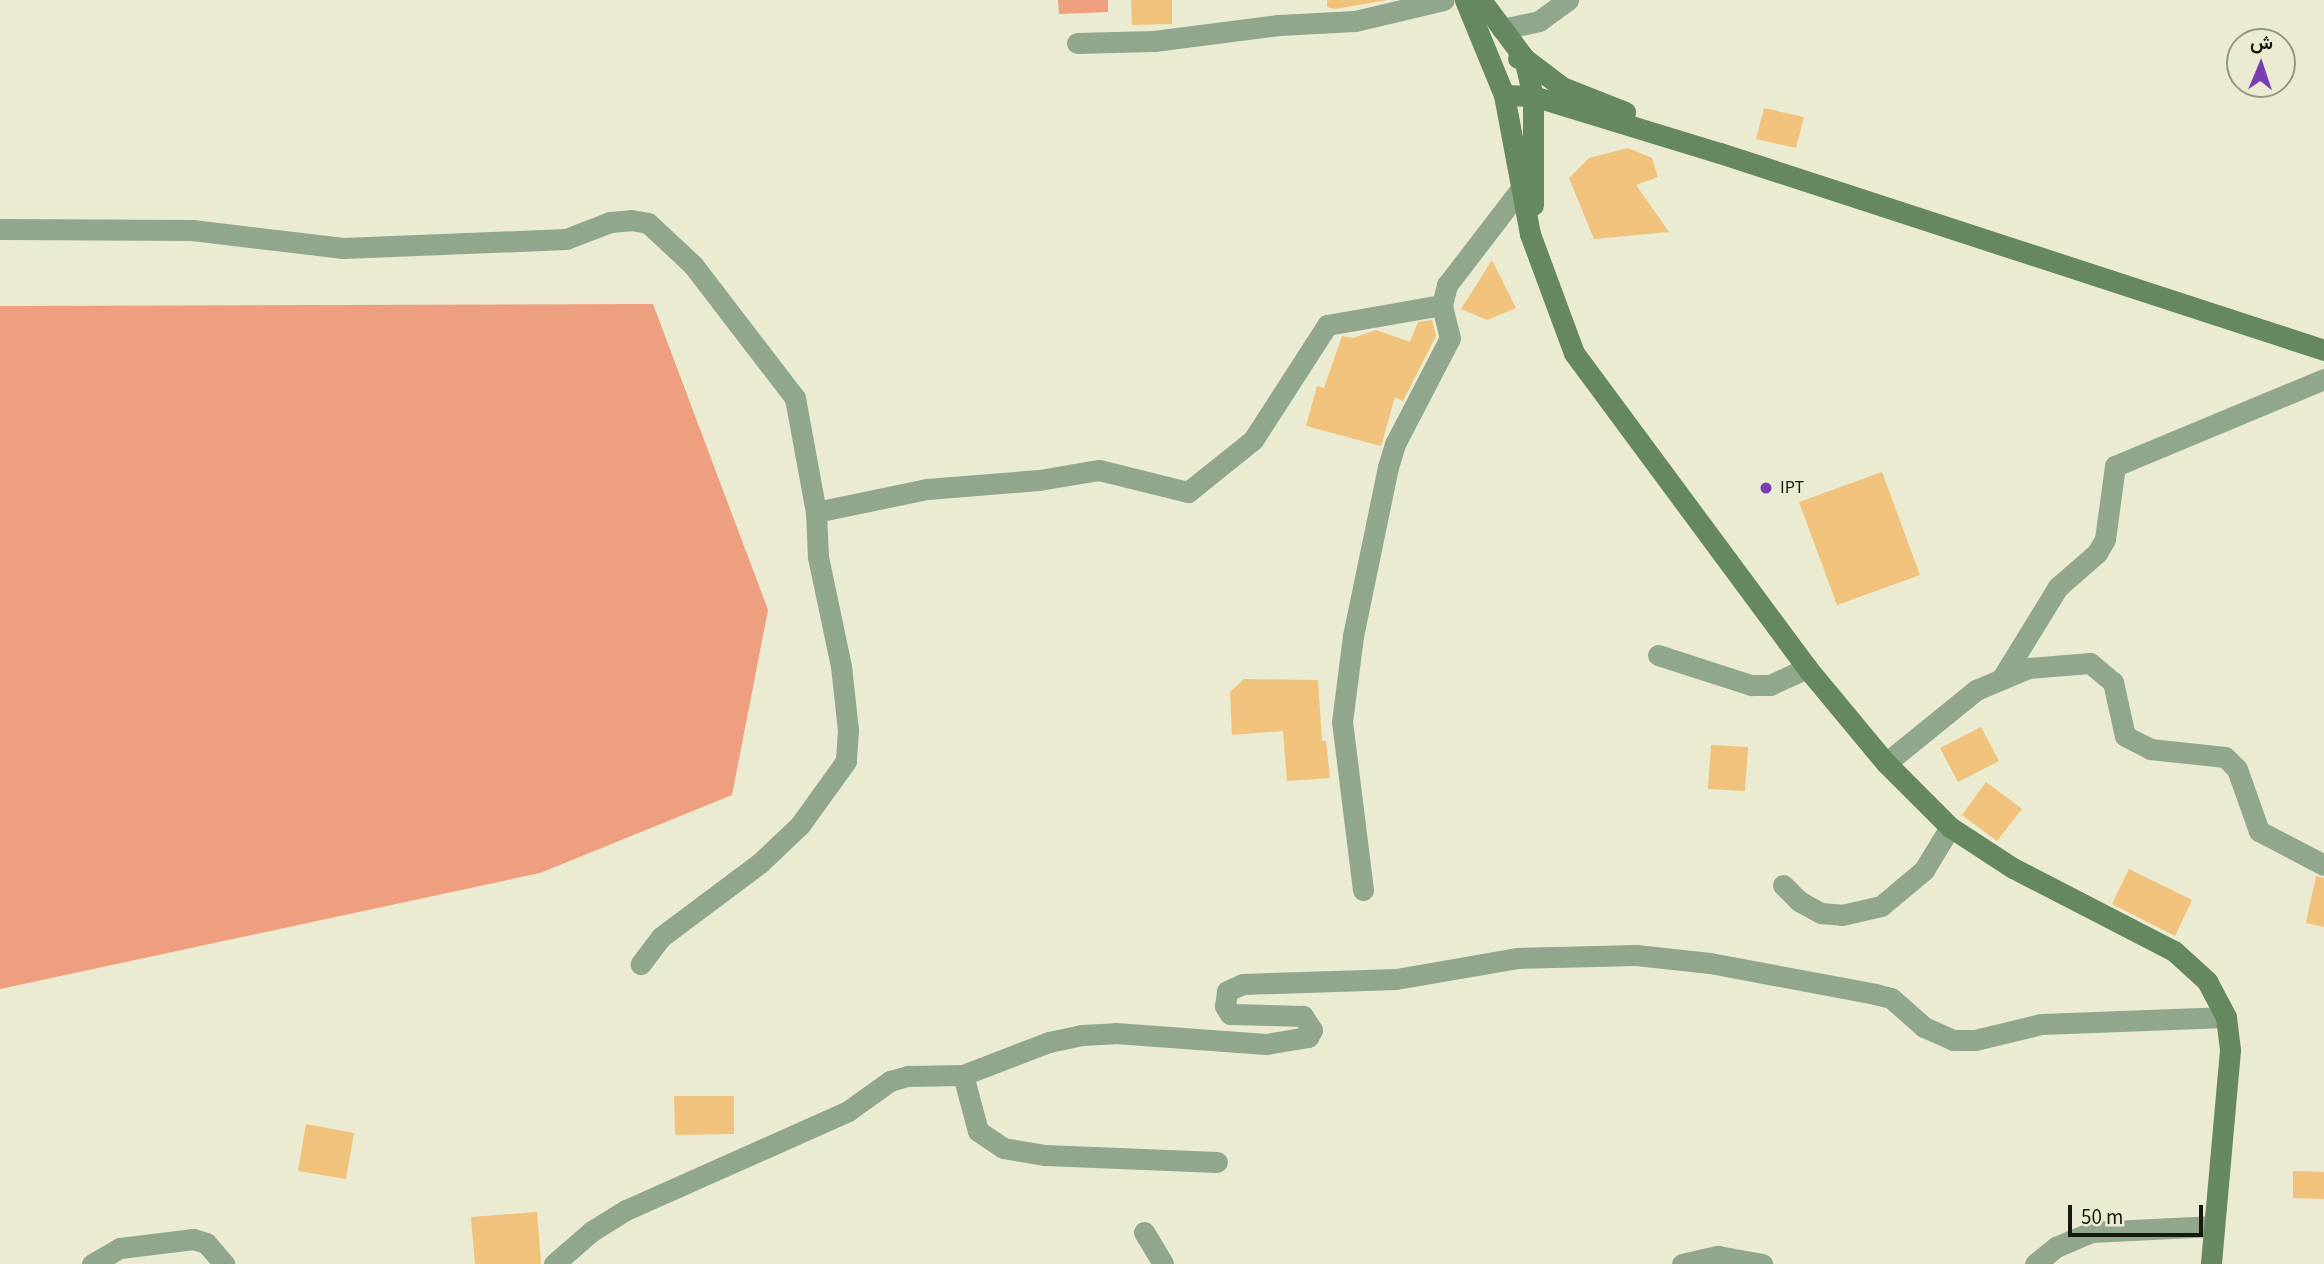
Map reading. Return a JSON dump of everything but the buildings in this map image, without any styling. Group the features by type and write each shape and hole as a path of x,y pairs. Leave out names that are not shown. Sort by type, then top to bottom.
{"main road":[{"path":"1465,0 1504,95 1519,191 1534,249 1556,313 1590,378 1807,668 1886,762 1950,827 2013,868 2194,965 2226,1017 2228,1091 2211,1264"},
{"path":"1482,0 1524,58 1562,87 1685,134 1720,153"},
{"path":"1492,61 1524,58"},
{"path":"1524,58 1533,96 1534,249"},
{"path":"1504,95 1533,96 1720,153 2324,350"}],"street":[{"path":"1077,43 1154,41 1279,25 1355,21 1444,0"},
{"path":"1502,29 1539,21 1568,0"},
{"path":"1363,890 1343,752 1343,702 1388,467 1401,432 1450,338 1442,305 1453,275 1519,191"},
{"path":"0,229 192,230 343,248 493,239 547,241 566,239 610,222 648,223 693,265 787,383 795,398 816,512 813,531 841,666 848,730 846,761 800,825 749,871 661,937 641,964"},
{"path":"816,512 927,489 1039,480 1099,470 1188,492 1252,440 1327,325 1442,305"},
{"path":"2002,678 2058,587 2097,553 2105,540 2115,466 2324,379"},
{"path":"1658,655 1751,685 1770,685 1807,668"},
{"path":"1886,762 1956,703 2002,678 2048,664 2078,662 2102,668 2113,682 2125,736 2150,749 2225,757 2237,769 2259,831 2324,865"},
{"path":"1783,885 1799,901 1821,913 1842,915 1881,906 1924,870 1950,827"},
{"path":"554,1264 592,1231 626,1210 848,1111 890,1081 908,1076 963,1075 1049,1042 1082,1035 1115,1032 1255,1044 1296,1042 1308,1037 1311,1030 1303,1016 1230,1014 1225,1006 1227,991 1243,984 1396,979 1518,958 1676,958 1891,998 1924,1027 1953,1040 1975,1040 2041,1024 2226,1017"},
{"path":"963,1075 978,1131 1003,1148 1045,1155 1217,1162"},
{"path":"2035,1264 2056,1247 2091,1232 2214,1226"},
{"path":"1144,1232 1163,1264"},
{"path":"92,1264 120,1248 193,1239 206,1243 224,1264"},
{"path":"1682,1264 1718,1256 1762,1264"}],"shaded area":[{"path":"1058,0 1108,0 1108,12 1059,14"},
{"path":"653,304 768,610 732,795 540,873 0,989 0,306"}],"place":[{"name":"IPT","path":"1766,488"}]}
